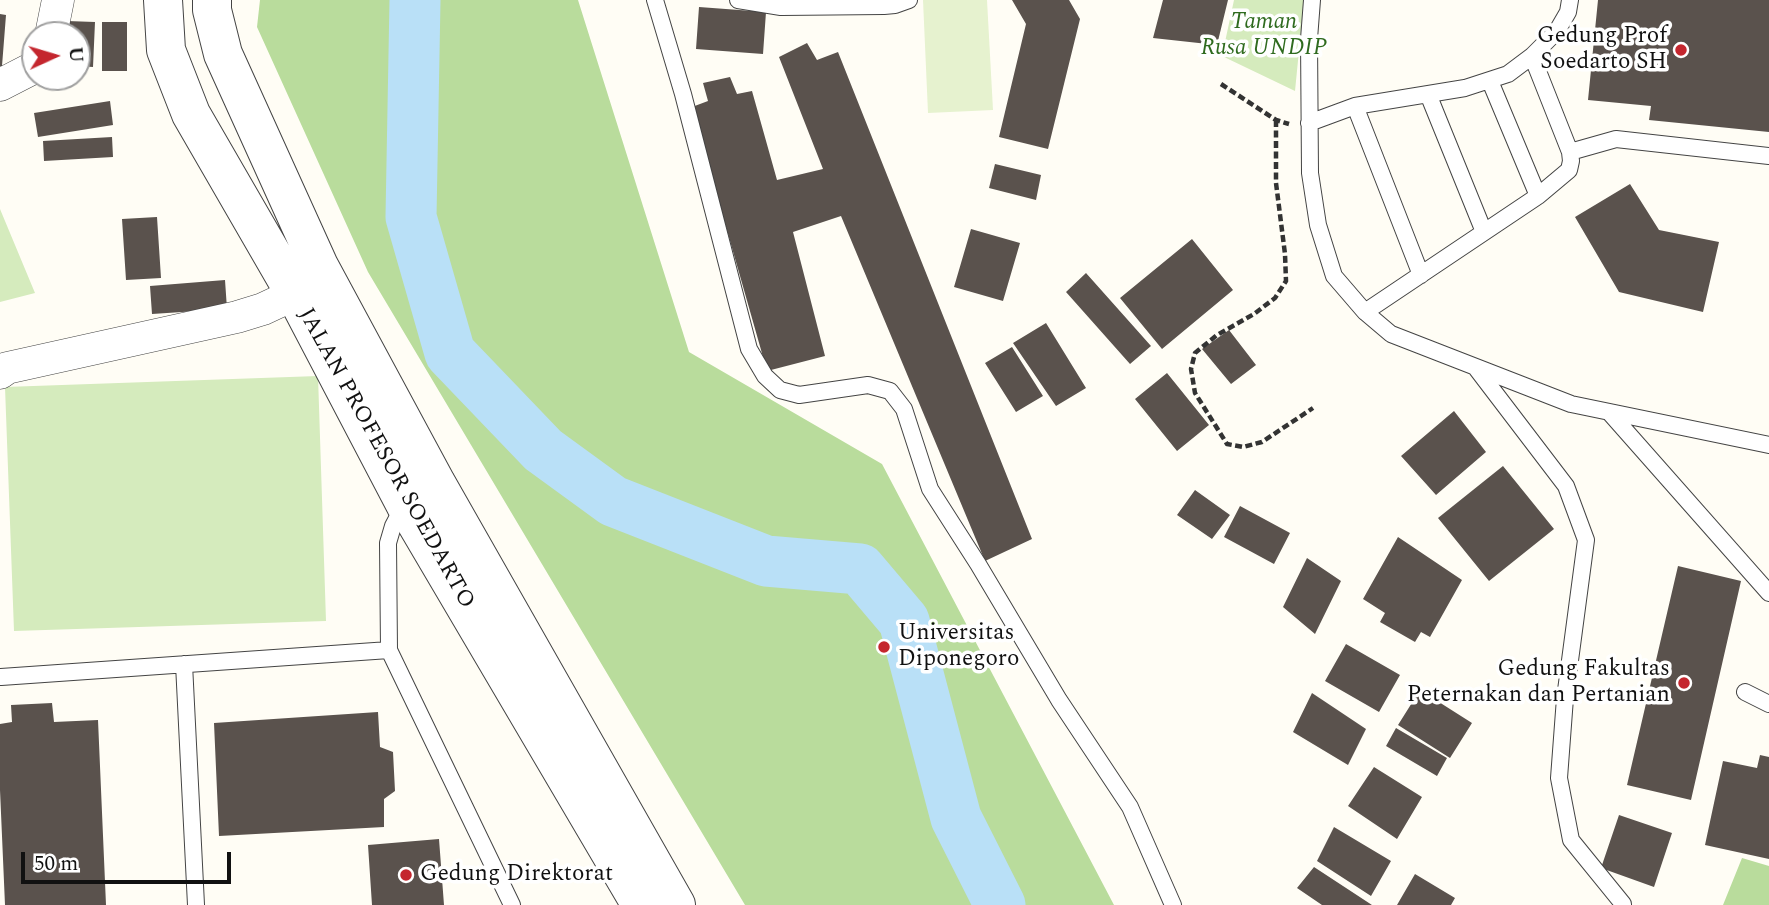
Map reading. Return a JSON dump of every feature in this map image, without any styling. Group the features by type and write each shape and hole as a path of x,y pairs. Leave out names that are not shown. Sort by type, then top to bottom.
{"street":[{"path":"54,21 58,0"},
{"path":"166,0 212,5"},
{"name":"JALAN PROFESOR SOEDARTO","path":"166,0 166,50 191,114 295,294 676,905"},
{"name":"JALAN PROFESOR SOEDARTO","path":"212,5 223,54 421,493 641,905"},
{"path":"0,85 21,74"},
{"path":"4,371 237,317 263,309 295,294"}],"lane":[{"path":"655,0 683,94 749,349 765,376 780,390 799,395 868,384 890,391 904,408 930,489 1059,700 1130,807 1173,905"},
{"path":"738,0 781,7 884,6 909,0"},
{"path":"1312,0 1309,39 1310,173 1322,236 1334,276 1366,312 1391,334 1571,404 1769,445"},
{"path":"1309,123 1355,106 1465,88 1508,74 1558,31 1568,12 1570,0"},
{"path":"1366,312 1538,196 1569,170 1570,152 1532,56"},
{"path":"1490,81 1538,196"},
{"path":"1428,94 1484,233"},
{"path":"1355,106 1421,275"},
{"path":"1570,152 1616,139 1769,156"},
{"path":"1474,366 1566,486 1587,540 1565,698 1559,778 1571,840 1623,904"},
{"path":"1609,412 1769,593"},
{"path":"421,493 393,526 388,543 389,650 512,905"},
{"path":"1,677 389,650"},
{"path":"184,664 196,905"},
{"path":"1745,692 1769,704"}],"path":[{"path":"1221,84 1276,120 1291,124 1309,123"},
{"path":"1276,120 1276,183 1286,281 1275,298 1254,314 1217,335 1195,353 1191,369 1195,393 1227,444 1244,447 1262,442 1312,408"}],"green space":[{"path":"260,0 578,0 689,352 882,464 1114,905 745,905 368,272 257,27"},
{"path":"923,0 987,0 993,110 928,113"},
{"name":"Taman Rusa UNDIP","path":"1234,0 1304,0 1295,91 1222,56"},
{"path":"0,209 35,293 0,302"},
{"path":"318,376 326,621 14,631 5,387"},
{"path":"1742,858 1769,866 1769,905 1723,905"}],"building":[{"path":"1012,0 1069,0 1080,19 1048,149 999,137 1026,24"},
{"path":"1163,0 1228,0 1217,45 1153,38"},
{"name":"Gedung Prof Soedarto SH","path":"1598,0 1769,0 1769,132 1649,120 1651,106 1588,100"},
{"path":"699,7 766,12 763,54 696,49"},
{"path":"0,14 6,15 2,66 0,66"},
{"path":"91,22 95,22 91,67"},
{"path":"102,22 127,22 127,71 102,71"},
{"path":"807,43 817,60 838,52 1032,539 985,561 841,216 793,232 825,356 767,371 692,107 708,101 703,83 730,77 737,94 752,91 777,180 823,169 779,57"},
{"path":"110,101 113,125 38,137 34,113"},
{"path":"112,137 113,157 44,161 43,141"},
{"path":"995,164 1041,175 1036,200 989,188"},
{"path":"1630,184 1659,230 1719,242 1703,312 1619,292 1575,217"},
{"path":"157,217 161,278 126,280 122,219"},
{"path":"971,229 1020,243 1003,301 954,287"},
{"path":"1192,239 1233,290 1162,349 1120,298"},
{"path":"1086,273 1151,346 1130,364 1066,292"},
{"path":"225,280 227,309 152,314 150,286"},
{"path":"1046,323 1086,388 1056,406 1013,343"},
{"path":"1229,330 1256,365 1231,384 1202,349"},
{"path":"1012,347 1043,396 1016,412 985,363"},
{"path":"1167,373 1209,425 1177,451 1135,399"},
{"path":"1454,411 1486,452 1436,495 1401,456"},
{"path":"1503,466 1554,529 1489,581 1438,518"},
{"path":"1195,490 1230,515 1212,539 1177,515"},
{"path":"1240,506 1290,533 1274,564 1224,537"},
{"path":"1398,537 1462,580 1430,637 1421,632 1415,642 1380,622 1385,613 1363,599"},
{"path":"1307,558 1341,581 1315,634 1283,607"},
{"name":"Gedung Fakultas Peternakan dan Pertanian","path":"1678,566 1741,581 1691,800 1627,785"},
{"path":"1346,644 1400,675 1379,712 1325,681"},
{"path":"1420,690 1472,723 1450,758 1398,725"},
{"path":"1312,693 1366,729 1348,765 1293,732"},
{"path":"52,703 54,722 98,720 106,905 5,905 0,724 12,722 11,705"},
{"path":"378,712 380,747 393,752 395,791 384,799 384,827 219,836 214,723"},
{"path":"1396,728 1447,758 1437,776 1386,746"},
{"path":"1760,755 1769,757 1769,859 1705,845 1723,761 1757,768"},
{"path":"1374,767 1422,797 1397,839 1348,806"},
{"path":"1619,815 1672,833 1654,887 1601,868"},
{"path":"1334,827 1391,861 1371,896 1317,861"},
{"name":"Gedung Direktorat","path":"439,839 444,905 372,905 368,845"},
{"path":"1314,867 1372,905 1322,905 1297,888"},
{"path":"1415,874 1455,898 1451,905 1397,905"}],"waterway":[{"path":"415,0 411,217 450,353 543,450 613,501 766,561 860,569 904,621 956,818 1000,905"}],"place":[{"name":"Gedung Prof Soedarto SH","path":"1681,50"},
{"name":"Universitas Diponegoro","path":"884,647"},
{"name":"Gedung Fakultas Peternakan dan Pertanian","path":"1684,683"},
{"name":"Gedung Direktorat","path":"406,875"}]}
